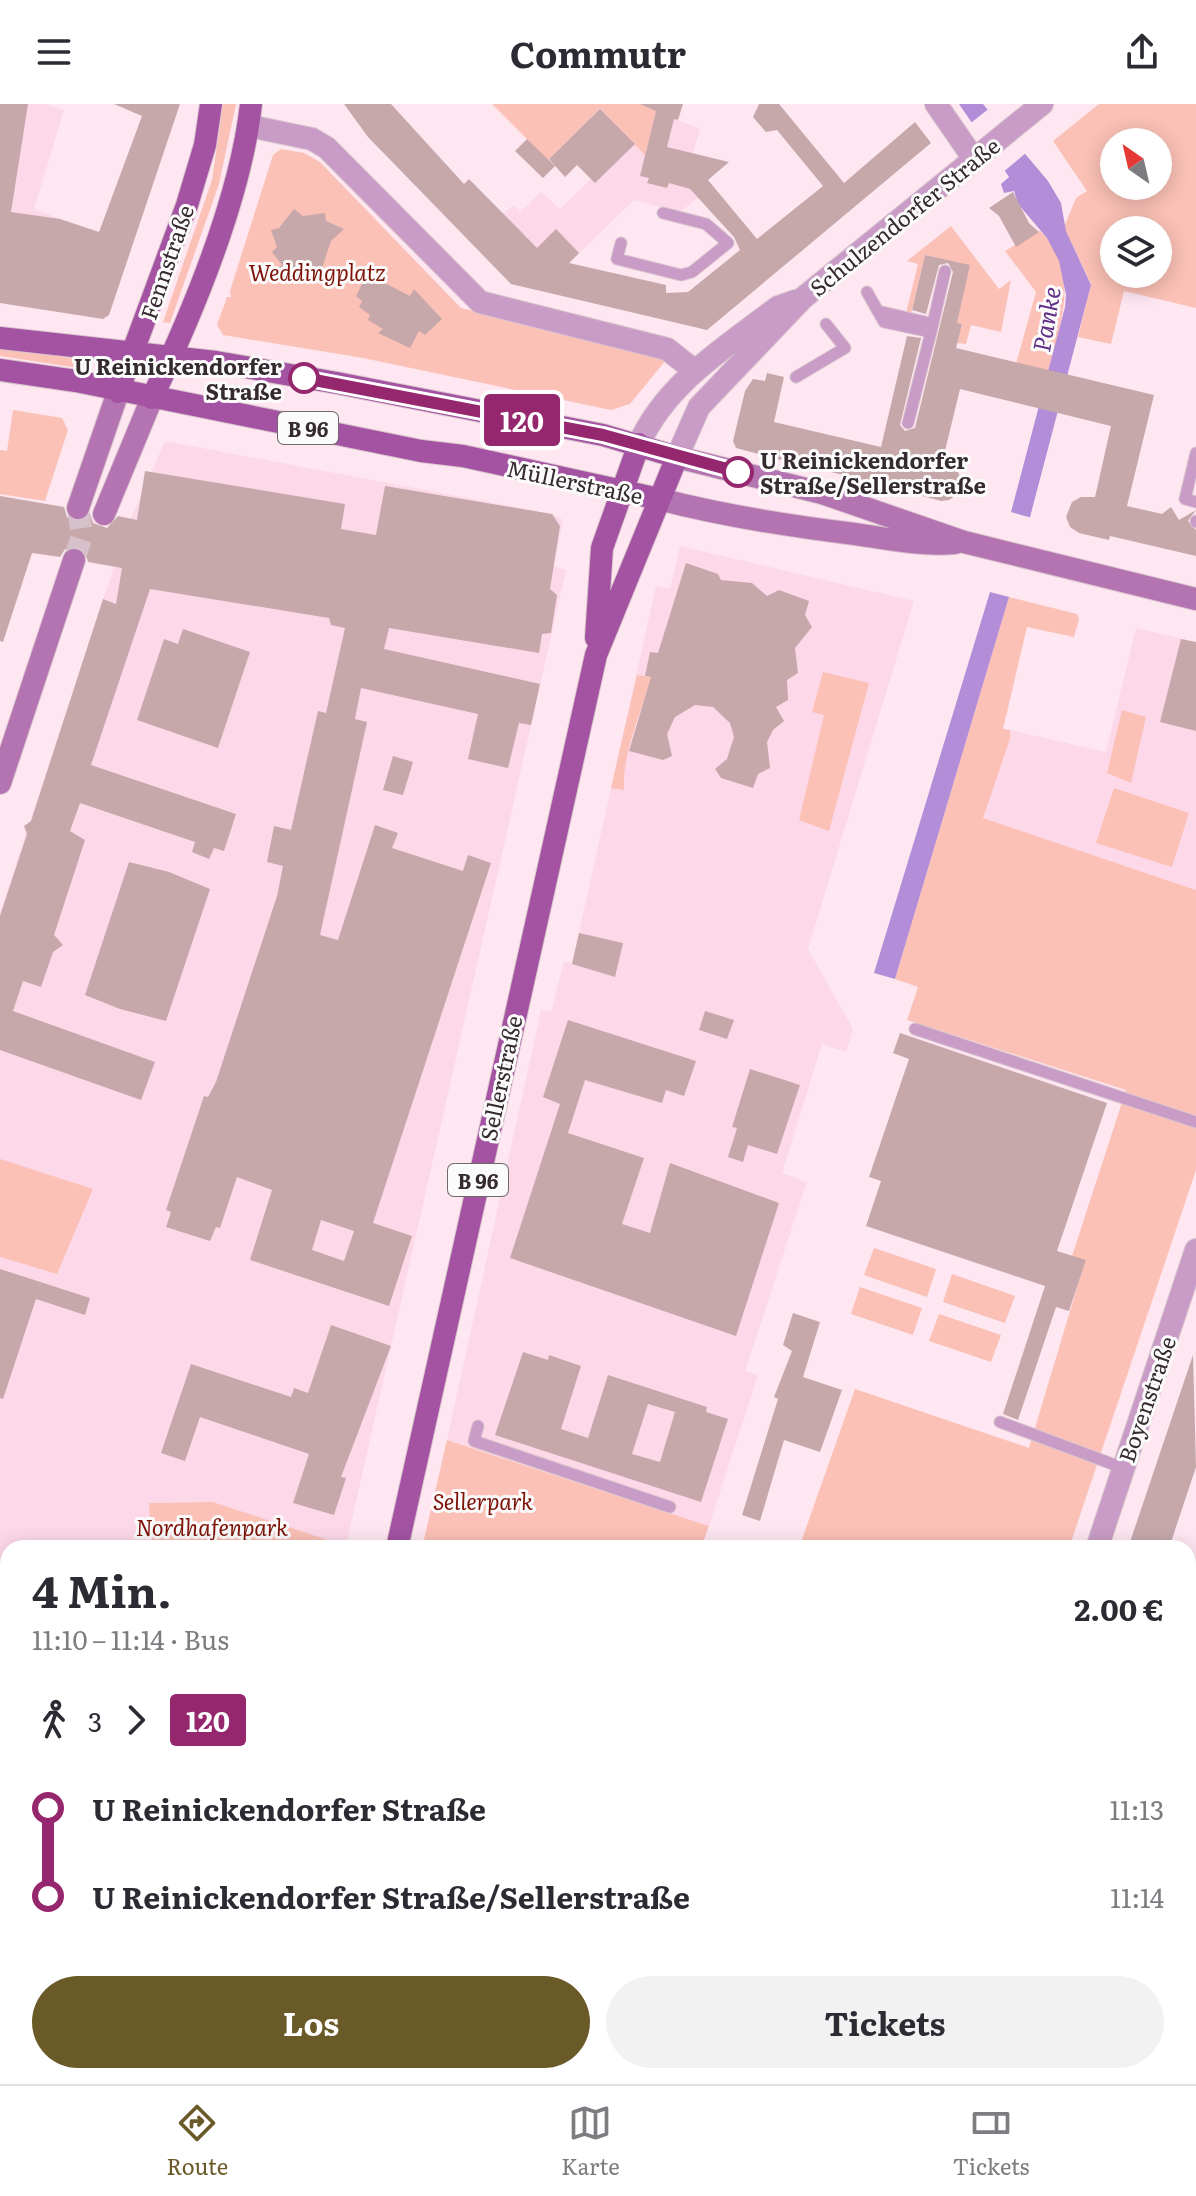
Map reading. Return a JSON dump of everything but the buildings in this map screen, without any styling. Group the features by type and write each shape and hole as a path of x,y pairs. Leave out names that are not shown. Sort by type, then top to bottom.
{"main road":[{"name":"Fennstraße","path":"78,508 187,205 205,145 211,104"},
{"name":"Fennstraße","path":"104,514 152,398 185,329 216,239 250,115"},
{"name":"Müllerstraße","path":"0,338 172,357 337,383 639,444 677,457 822,493 964,542 1196,599"},
{"name":"Müllerstraße","path":"0,370 76,381 118,392 463,456 723,515 914,542 964,542"},
{"name":"Sellerstraße","path":"399,1540 596,655 602,548 639,444"},
{"name":"Sellerstraße","path":"596,655 677,457"},
{"path":"0,783 74,560"}],"street":[{"path":"936,104 979,155"},
{"name":"Schulzendorfer Straße","path":"677,457 699,407 803,298 1042,104"},
{"path":"250,115 319,142 480,302 667,349 695,371"},
{"name":"Schulzendorfer Straße","path":"639,444 655,413 695,371 778,307 803,298"},
{"name":"Boyenstraße","path":"1100,1540 1196,1250"}],"lane":[{"path":"621,243 617,259 681,275 698,268 728,243 706,224 663,213"},
{"path":"908,423 928,327 945,271"},
{"path":"867,292 884,322 928,327"},
{"path":"796,377 845,348 826,324"},
{"path":"1196,453 1185,499 1196,502"},
{"path":"915,1029 1196,1122"},
{"path":"1000,1422 1123,1468"},
{"path":"478,1426 474,1441 670,1507"}],"shaded area":[{"path":"0,104 45,104 64,110 34,209 60,219 45,310 0,303"},
{"path":"959,104 983,104 1048,181 1061,203 1066,231 1091,285 1009,597 895,979 874,973 990,592 1066,295 1059,261 1047,238 1018,204 1014,191 1004,193 1001,184 1009,177"},
{"path":"600,109 656,111 700,129 685,182 698,198 680,212 634,200 566,266 559,295 511,284 467,239 490,216 496,221 513,205 520,212 541,192 560,209 591,179 561,148"},
{"path":"165,441 552,514 563,520 554,566 566,570 347,1540 328,1540 213,1502 150,1503 152,1540 0,1540 0,913 126,530"},
{"path":"680,546 914,601 808,949 853,1029 846,1052 822,1044 782,1173 807,1182 745,1371 758,1375 709,1526 447,1440 541,1010 551,1012 564,961 572,963 656,586 670,589"},
{"path":"1136,628 1196,642 1196,890 982,818 1010,739 1010,730 1106,752"}],"green space":[{"path":"223,104 236,104 219,184 170,323 163,322 212,180"},
{"path":"492,104 658,104 645,155 600,109 548,160"},
{"path":"1099,104 1196,104 1196,308 1124,291 1111,344 1078,337 1091,284 1064,227 1076,198 1087,191 1053,141"},
{"name":"Weddingplatz","path":"281,149 304,153 320,162 461,308 664,355 666,360 630,404 611,410 363,358 223,335 217,325 227,297 231,297 230,291 273,155"},
{"path":"951,226 999,289 1011,280 1001,332 971,325 966,344 957,343 962,324 957,323 969,266 925,255 911,314 906,313 918,264 907,261"},
{"path":"1040,231 1053,246 1064,280 1062,317 1048,372 1016,364 1036,292 1005,251"},
{"path":"0,347 88,361 85,369 0,356"},
{"path":"13,410 62,418 68,430 45,501 0,494 0,450 7,451"},
{"path":"1009,597 1077,614 1079,619 1074,637 1027,627 1003,729 1010,730 1010,739 983,818 1196,890 1196,1170 1072,1540 802,1540 855,1389 1029,1448 1085,1261 1072,1256 1126,1090 907,1020 918,987 895,979"},
{"path":"823,672 869,683 829,831 799,820 824,715 812,712"},
{"path":"637,675 655,678 650,681 632,735 624,790 611,788"},
{"path":"1122,710 1146,717 1131,783 1107,773"},
{"path":"1114,788 1189,813 1172,867 1096,843"},
{"path":"0,1159 93,1189 57,1274 0,1257"},
{"path":"874,1248 936,1269 927,1297 864,1275"},
{"path":"952,1274 1015,1296 1005,1323 943,1302"},
{"path":"860,1287 922,1308 913,1335 851,1314"},
{"path":"939,1314 1001,1335 991,1362 929,1341"},
{"name":"Sellerpark","path":"447,1440 709,1526 704,1540 424,1540"},
{"name":"Nordhafenpark","path":"213,1502 328,1540 151,1540 149,1503"}],"pier":[{"path":"991,107 1026,153 1002,173 967,126"},
{"path":"1007,511 1032,518 1013,598 986,591"}],"tunnel":[{"path":"74,560 82,536 78,508"}],"bus line":[{"name":"120","path":"304,378 603,435 738,472"}],"place":[{"name":"U Reinickendorfer Straße","path":"304,378"},
{"name":"U Reinickendorfer Straße/Sellerstraße","path":"738,472"}],"water label":[{"name":"Panke","path":"1045,319"}]}
